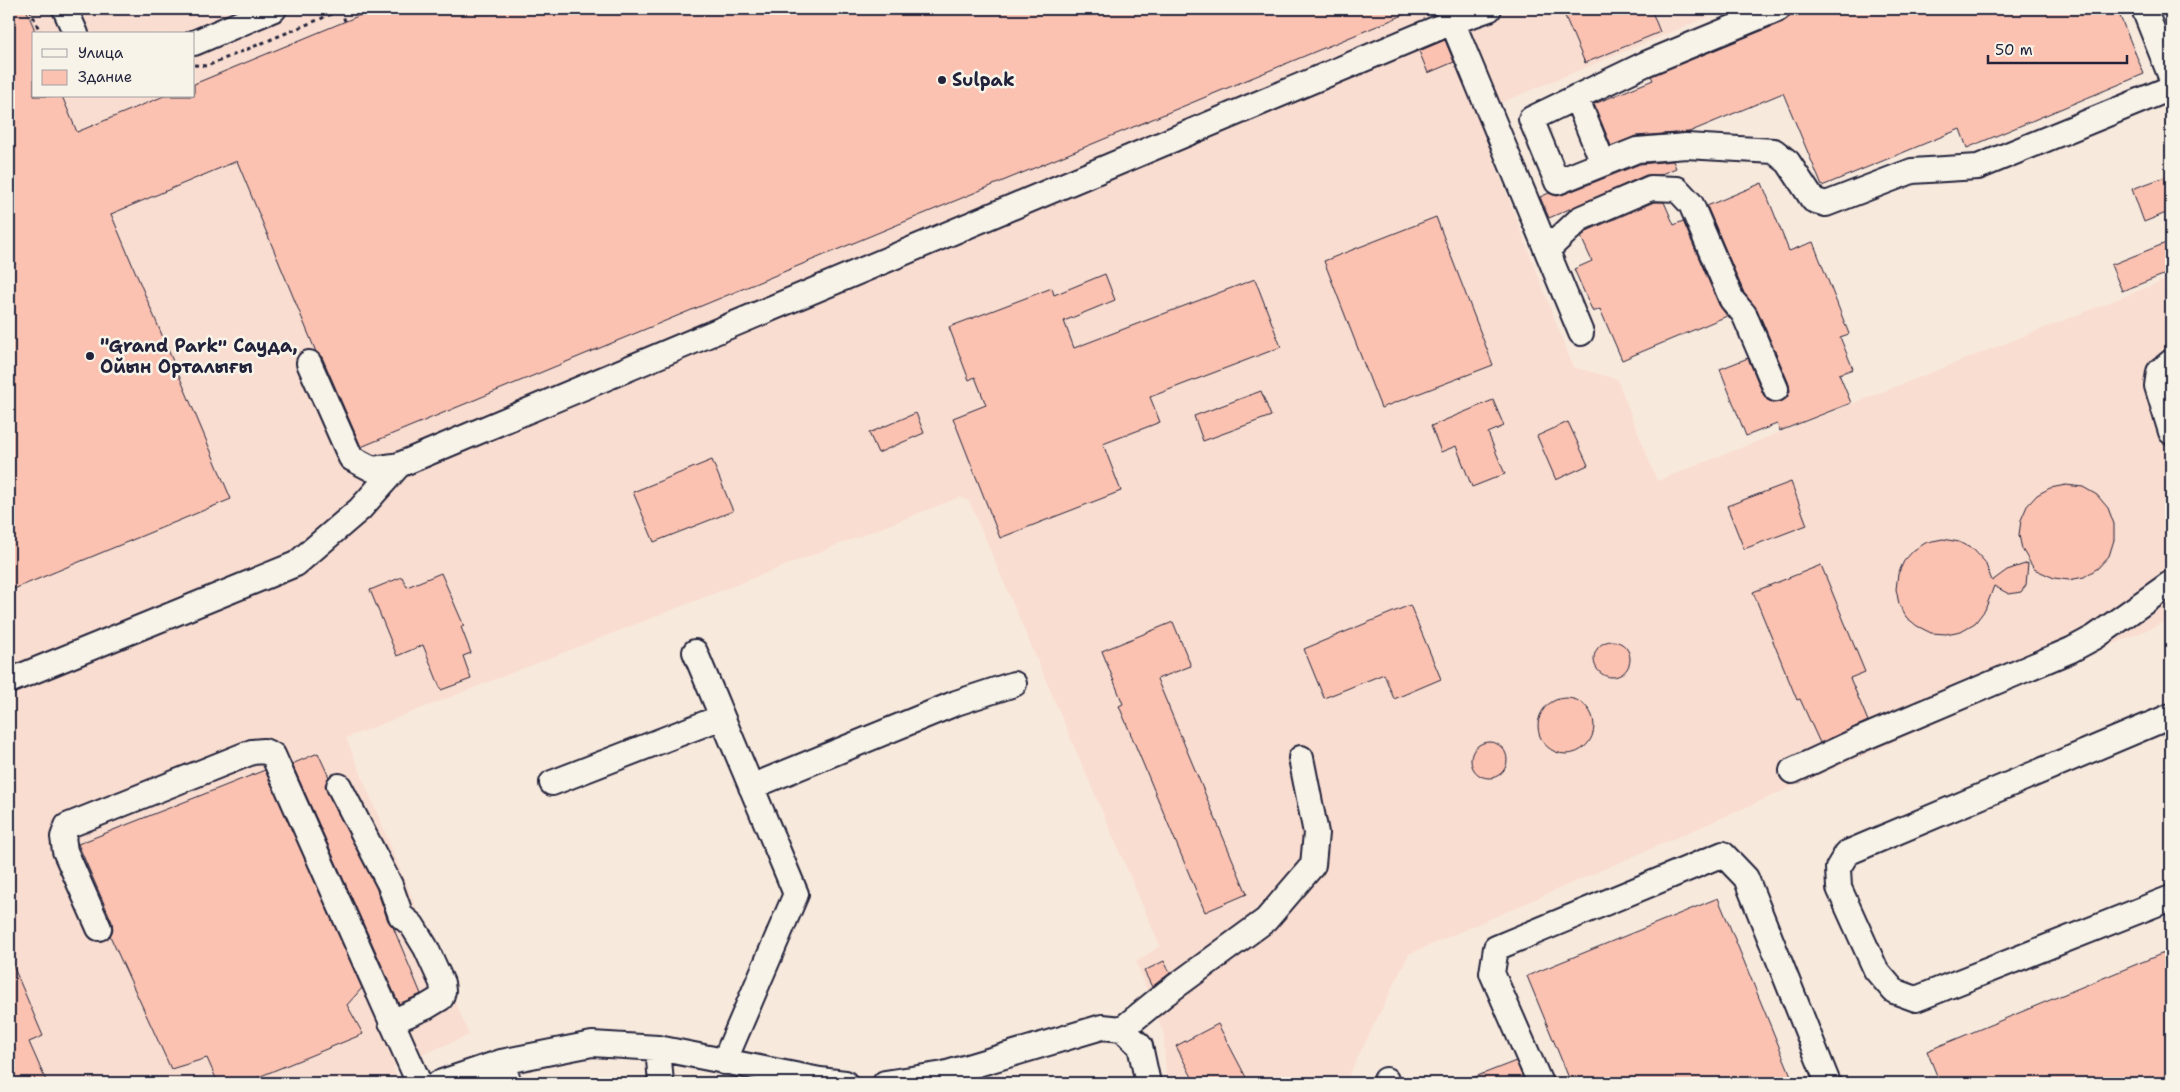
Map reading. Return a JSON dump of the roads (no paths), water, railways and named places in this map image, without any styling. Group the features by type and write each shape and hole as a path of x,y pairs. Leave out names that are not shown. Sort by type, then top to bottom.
{"street":[{"path":"65,9 75,32"},
{"path":"195,42 274,9"},
{"path":"309,363 351,458 372,469 399,465 1450,16 1489,9"},
{"path":"1778,9 1645,64 1531,119 1557,182 1637,150 1686,146 1774,151 1788,162 1813,200 1826,204 1912,171 1978,167 2171,88"},
{"path":"2144,9 2171,77"},
{"path":"1450,16 1582,333"},
{"path":"1576,97 1603,163"},
{"path":"1547,250 1581,218 1651,188 1677,189 1691,204 1732,300 1744,314 1776,389"},
{"path":"2171,362 2159,372 2157,386 2171,432"},
{"path":"9,681 296,564 360,509 399,465"},
{"path":"1792,771 1861,739 2071,650 2095,637 2171,583"},
{"path":"695,652 796,894 724,1062"},
{"path":"751,787 956,703 1014,684"},
{"path":"2171,716 1847,853 1838,868 1839,888 1876,970 1894,990 1916,998 2171,898"},
{"path":"552,783 722,717"},
{"path":"99,928 65,851 63,837 67,826 252,752 264,751 273,755 418,1083"},
{"path":"1122,1029 1165,994 1266,920 1314,865 1316,833 1301,758"},
{"path":"339,786 390,885 401,916 412,925 426,948 442,983 443,991 441,998 426,1007 391,1022"},
{"path":"1540,1083 1492,973 1496,948 1723,854 1746,878 1828,1083"},
{"path":"885,1083 944,1074 1102,1027 1122,1029 1140,1046 1148,1083"},
{"path":"439,1083 505,1073 592,1044 658,1048 819,1082 845,1083"},
{"path":"658,1048 661,1083"}],"place":[{"name":"Sulpak","path":"942,80"},
{"name":"\"Grand Park\" Сауда, Ойын Орталығы","path":"90,356"}]}
